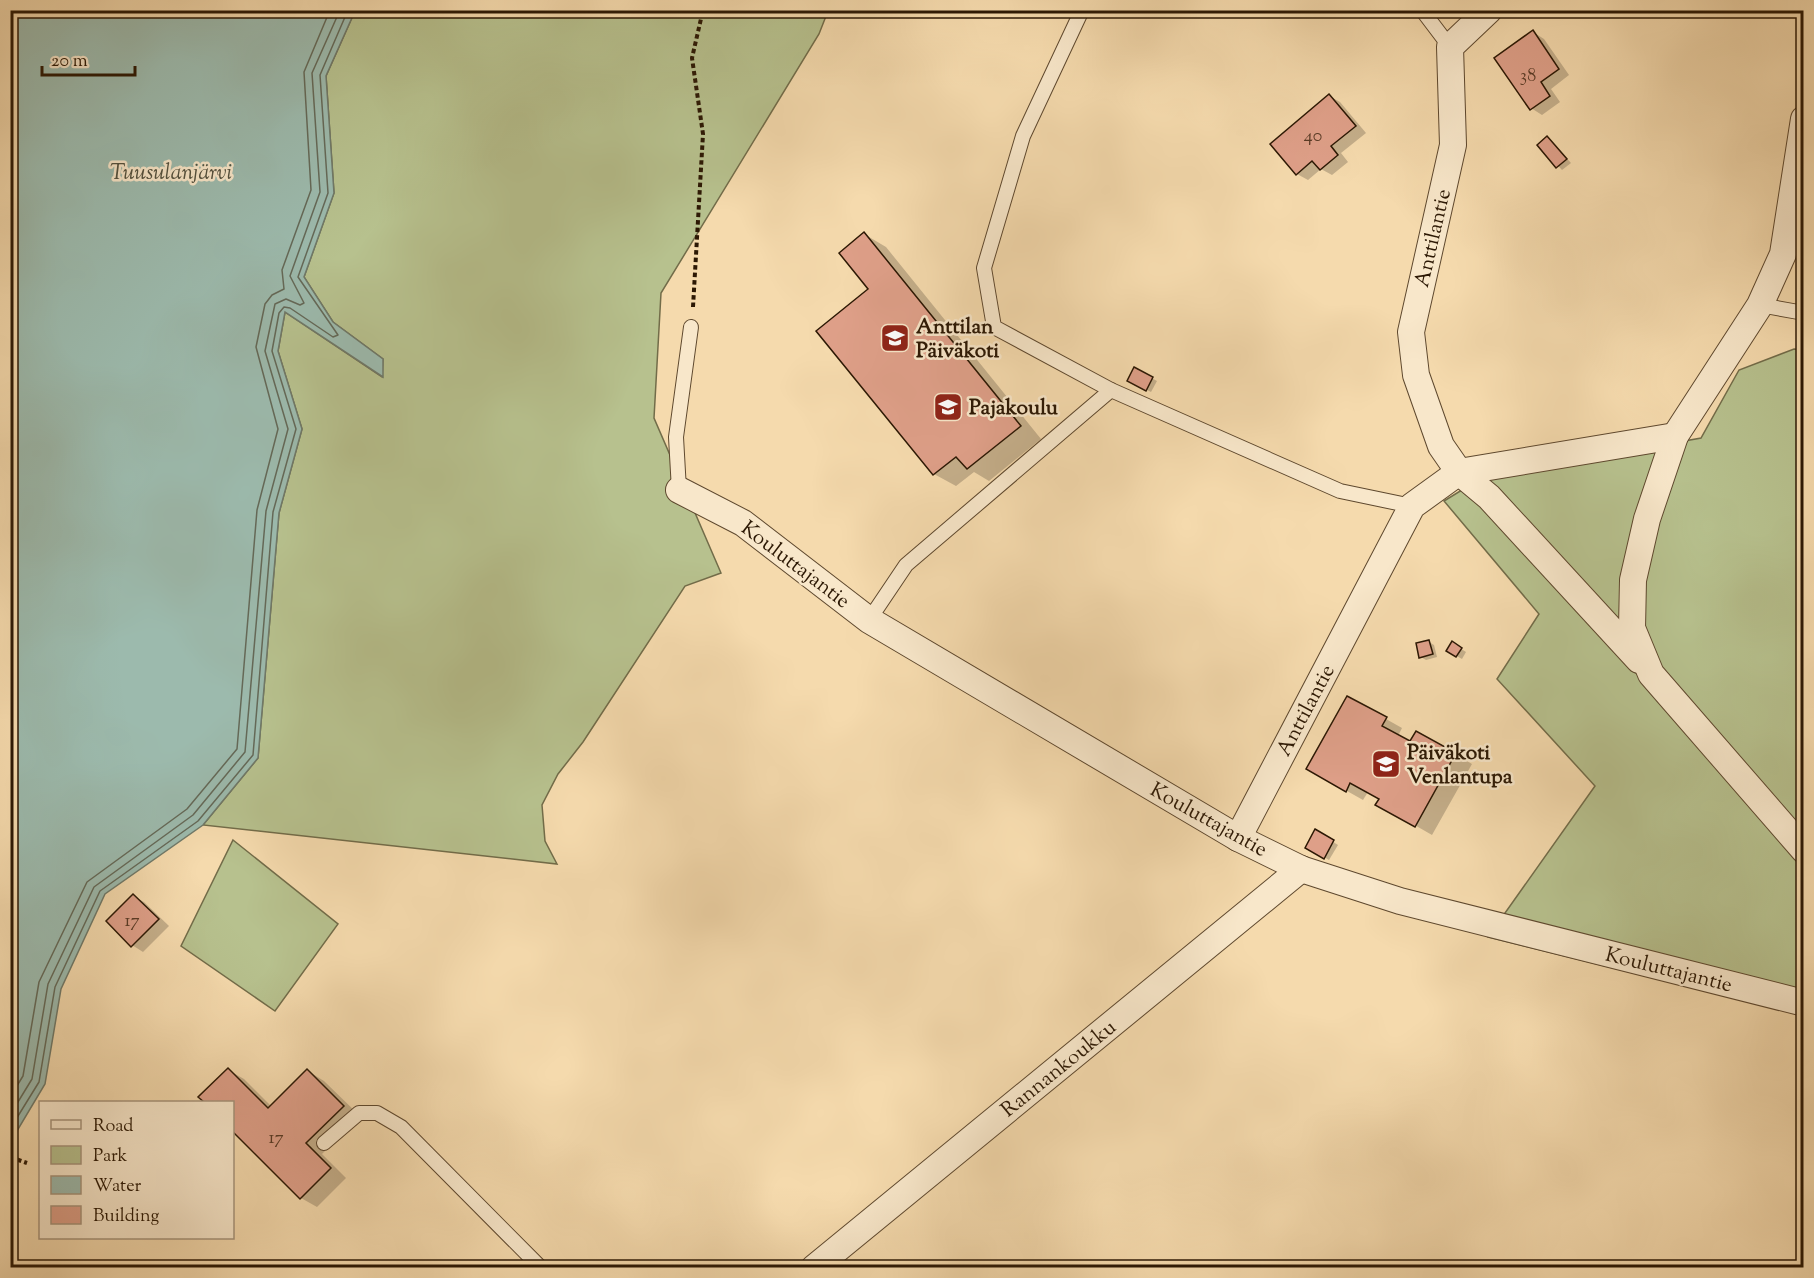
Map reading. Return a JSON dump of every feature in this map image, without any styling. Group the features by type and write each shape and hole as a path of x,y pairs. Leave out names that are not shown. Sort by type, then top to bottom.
{"street":[{"path":"1450,47 1489,10"},
{"name":"Anttilantie","path":"1450,47 1453,146 1411,332 1416,375 1441,446 1460,472 1489,498 1651,674 1803,850"},
{"name":"Anttilantie","path":"1651,674 1632,628 1633,580 1647,519 1675,436 1760,306 1783,254 1803,119"},
{"name":"Anttilantie","path":"1238,838 1412,506 1460,472 1675,436"},
{"name":"Kouluttajantie","path":"678,490 743,523 869,620 1238,838 1301,869 1400,901 1803,1003"},
{"name":"Rannankoukku","path":"814,1268 1301,869"}],"lane":[{"path":"1082,10 1023,136 984,268 994,327 1111,390 1340,491 1412,506"},
{"path":"1422,10 1450,47"},
{"path":"1760,306 1803,313"},
{"path":"678,490 676,438 691,327"},
{"path":"869,620 906,565 1111,390"},
{"path":"324,1143 359,1113 377,1113 401,1126 541,1268"}],"path":[{"path":"691,327 703,134 692,58 703,10"},
{"path":"10,1157 27,1163"}],"green space":[{"path":"355,11 828,11 819,34 661,293 654,418 721,573 685,586 583,742 558,774 542,805 545,841 557,864 203,825 258,758 279,513 302,429 278,351 285,312 382,377 383,359 333,322 304,277 334,193 326,76"},
{"path":"1794,349 1803,350 1803,1015 1488,937 1595,786 1497,679 1539,614 1444,501 1483,477 1701,438 1739,370"},
{"path":"233,840 338,924 275,1011 181,946"}],"water":[{"name":"Tuusulanjärvi","path":"11,10 355,11 326,76 334,193 304,277 333,322 383,359 383,377 285,312 278,351 302,429 279,513 258,758 203,825 105,894 61,989 45,1084 11,1141"}],"building":[{"path":"1533,30 1559,69 1541,82 1550,96 1530,110 1494,58"},
{"path":"1329,94 1356,126 1331,146 1338,155 1320,170 1312,161 1296,175 1270,144"},
{"path":"1547,136 1567,159 1556,168 1537,145"},
{"path":"864,232 1021,426 967,469 956,457 933,475 816,331 868,289 839,253"},
{"path":"1134,367 1153,377 1146,391 1127,381"},
{"path":"1429,640 1433,654 1419,658 1416,643"},
{"path":"1452,641 1462,648 1456,657 1446,651"},
{"path":"1347,696 1387,717 1382,726 1410,741 1416,731 1456,753 1415,827 1375,805 1379,799 1350,783 1346,792 1306,769"},
{"path":"1315,829 1334,840 1324,859 1305,848"},
{"path":"133,894 159,919 131,947 106,921"},
{"path":"228,1068 268,1108 307,1069 344,1106 306,1143 331,1168 300,1199 234,1133 234,1101 203,1101 198,1097"}],"place":[{"name":"Anttilan Päiväkoti","path":"895,338"},
{"name":"Pajakoulu","path":"948,407"},
{"name":"Päiväkoti Venlantupa","path":"1386,764"}]}
